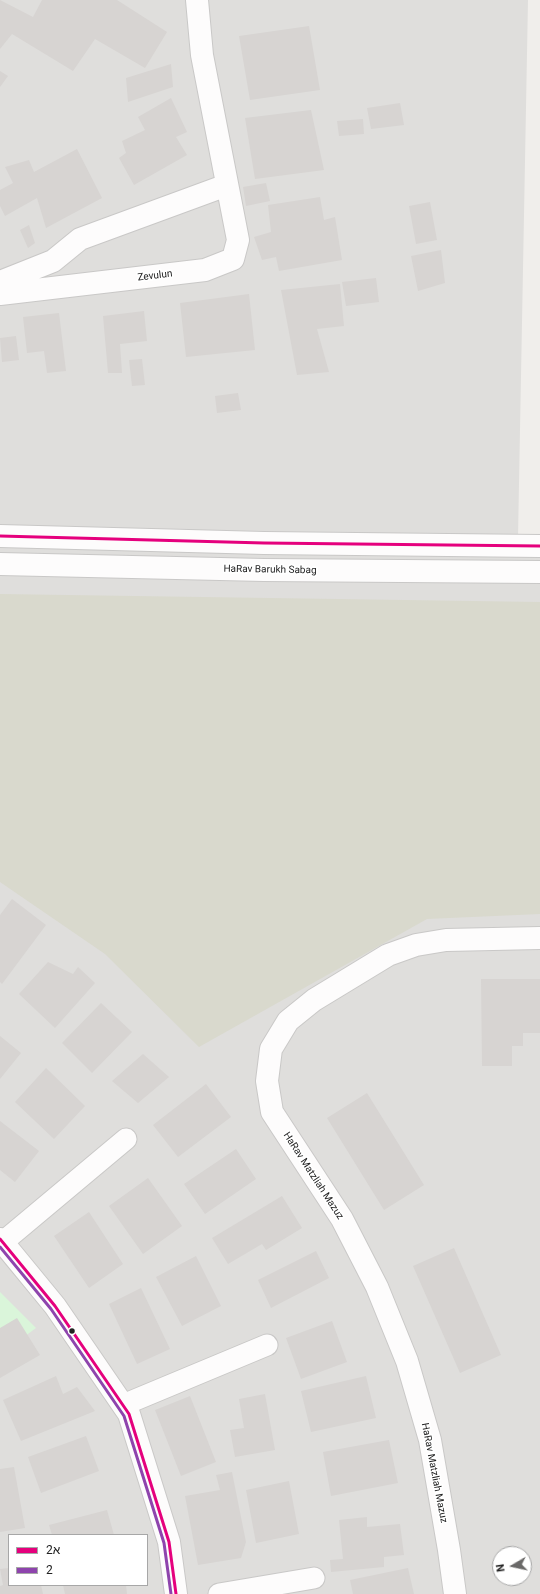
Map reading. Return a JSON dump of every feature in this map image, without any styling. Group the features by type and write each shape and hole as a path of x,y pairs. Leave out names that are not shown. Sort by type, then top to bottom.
{"street":[{"name":"Zevulun","path":"0,294 205,270 233,259 238,240 202,55 197,0"},
{"path":"0,282 53,261 80,239 227,185"},
{"path":"0,536 264,543 540,546"},
{"name":"HaRav Barukh Sabag","path":"0,564 264,570 540,572"},
{"name":"HaRav Matzliah Mazuz","path":"455,1594 430,1440 407,1361 377,1286 342,1219 272,1112 267,1081 271,1049 288,1021 314,1000 388,955 416,945 446,940 540,938"},
{"path":"126,1139 1,1241 55,1306 129,1414 169,1542 176,1594"},
{"path":"123,1405 267,1345"},
{"path":"219,1594 314,1578"}],"shaded area":[{"path":"0,0 528,0 518,537 540,539 540,1594 0,1594"},
{"path":"0,594 540,602 540,914 427,919 199,1047 105,954 0,882"}],"green space":[{"path":"0,1292 36,1328 0,1355"}],"building":[{"path":"0,0 33,17 42,0 117,0 167,32 145,68 95,39 73,71 12,34 0,49"},
{"path":"309,26 320,90 250,100 239,36"},
{"path":"171,64 173,87 128,102 126,78"},
{"path":"0,71 8,76 0,87"},
{"path":"171,98 187,132 176,137 187,155 134,185 119,158 126,153 122,141 145,130 138,117"},
{"path":"400,103 404,125 371,129 367,108"},
{"path":"311,110 324,170 255,179 245,118"},
{"path":"363,119 364,134 339,136 337,121"},
{"path":"77,149 102,198 46,228 37,198 5,216 0,206 0,190 13,183 5,167 29,160 34,172"},
{"path":"266,183 270,201 246,206 243,187"},
{"path":"320,197 324,220 335,217 342,260 279,271 276,257 262,260 254,237 271,232 268,205"},
{"path":"430,202 437,240 416,244 409,206"},
{"path":"29,225 35,243 28,248 20,230"},
{"path":"441,250 445,283 418,291 411,256"},
{"path":"376,278 379,302 346,306 342,282"},
{"path":"340,284 344,326 317,329 329,372 297,375 281,290"},
{"path":"249,294 255,350 186,357 180,303"},
{"path":"144,311 147,341 120,344 122,373 108,373 103,316"},
{"path":"59,313 66,371 47,373 44,351 27,353 23,317"},
{"path":"16,336 19,360 2,362 0,338"},
{"path":"142,359 145,385 132,386 129,360"},
{"path":"238,393 241,410 217,413 215,396"},
{"path":"12,899 46,925 2,984 0,982 0,915"},
{"path":"48,962 73,974 78,967 95,983 55,1028 19,994"},
{"path":"481,979 540,979 540,1033 523,1033 523,1046 512,1046 512,1066 482,1066"},
{"path":"101,1003 132,1032 92,1073 62,1043"},
{"path":"0,1036 21,1053 0,1079"},
{"path":"143,1054 169,1077 138,1103 112,1081"},
{"path":"46,1068 85,1106 54,1139 15,1102"},
{"path":"206,1084 231,1117 178,1157 153,1125"},
{"path":"367,1093 424,1185 384,1210 327,1118"},
{"path":"0,1121 39,1151 15,1182 0,1170"},
{"path":"236,1149 256,1179 205,1214 184,1184"},
{"path":"148,1178 182,1226 143,1254 109,1206"},
{"path":"282,1196 302,1228 266,1250 262,1244 228,1264 212,1238"},
{"path":"89,1212 123,1264 89,1288 54,1236"},
{"path":"454,1248 501,1355 460,1373 413,1266"},
{"path":"316,1251 329,1278 271,1308 258,1280"},
{"path":"196,1256 221,1306 182,1326 156,1277"},
{"path":"141,1288 170,1349 137,1364 109,1304"},
{"path":"17,1318 40,1355 0,1378 0,1328"},
{"path":"332,1321 347,1362 301,1379 286,1338"},
{"path":"56,1376 63,1394 77,1387 95,1411 21,1441 3,1400"},
{"path":"366,1376 376,1418 311,1432 301,1391"},
{"path":"265,1394 275,1450 235,1457 230,1430 244,1428 239,1399"},
{"path":"190,1396 216,1462 181,1476 155,1410"},
{"path":"86,1436 99,1471 41,1493 28,1457"},
{"path":"389,1440 398,1483 331,1496 323,1452"},
{"path":"14,1467 25,1528 0,1532 0,1469"},
{"path":"232,1472 246,1542 241,1558 198,1565 185,1496 220,1490 216,1475"},
{"path":"289,1481 299,1534 256,1543 246,1490"},
{"path":"107,1510 114,1534 52,1534 49,1525"},
{"path":"367,1517 367,1527 400,1524 404,1555 384,1557 384,1567 331,1572 330,1560 343,1559 339,1520"},
{"path":"8,1568 8,1586 41,1586 43,1594 0,1594 0,1586 3,1585 0,1569"},
{"path":"408,1568 414,1594 353,1594 350,1580"},
{"path":"63,1586 126,1586 127,1594 65,1594"}],"transit line":[{"name":"2א","path":"0,536 264,543 540,546"},
{"name":"2א","path":"0,1239 55,1306 129,1414 169,1542 176,1594"},
{"name":"2","path":"0,1247 51,1309 124,1416 164,1543 171,1594"}]}
